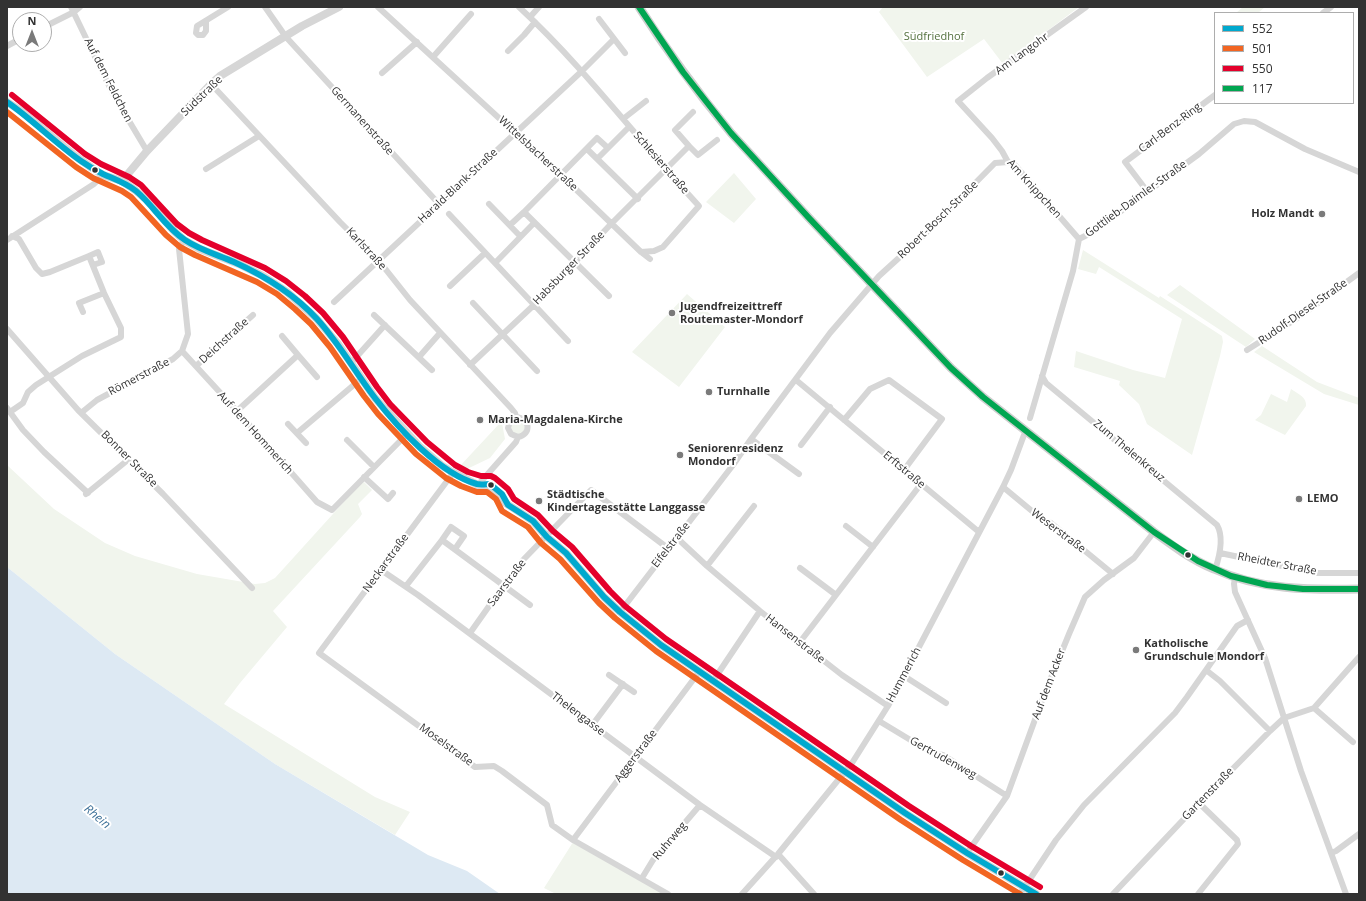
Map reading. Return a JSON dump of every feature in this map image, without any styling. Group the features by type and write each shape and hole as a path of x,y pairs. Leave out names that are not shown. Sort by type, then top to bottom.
{"main road":[{"name":"Rheidter Straße","path":"639,7 674,60 711,110 757,162 951,368 983,397 1154,532 1193,558 1215,570 1235,578 1286,588 1359,589"}],"street":[{"path":"52,22 80,7"},
{"path":"206,22 228,7"},
{"name":"Germanenstraße","path":"265,7 286,37 439,204"},
{"name":"Südstraße","path":"122,181 147,151 220,76 302,26 339,7"},
{"name":"Wittelsbacherstraße","path":"378,7 516,133 611,224 650,259"},
{"name":"Schlesierstraße","path":"519,7 582,70 629,127 699,206 663,247 654,251 641,252"},
{"path":"508,52 524,35 539,7"},
{"name":"Am Langohr","path":"958,101 987,78 1086,7"},
{"name":"Auf dem Feldchen","path":"73,10 113,94 147,151"},
{"path":"433,57 471,14"},
{"path":"599,19 625,53"},
{"path":"582,70 614,39"},
{"path":"382,72 417,42"},
{"name":"Harald-Blank-Straße","path":"334,302 582,70"},
{"name":"Karlstraße","path":"211,84 378,260 410,300 470,366 511,408 516,417 524,419 528,426 525,434 518,437 516,442 478,485"},
{"name":"Carl-Benz-Ring","path":"1147,192 1125,162 1214,96"},
{"path":"623,119 646,101"},
{"name":"Am Knippchen","path":"958,101 992,138 1008,162 1014,164 1080,239"},
{"path":"7,102 21,111 92,168 103,175 122,181 135,190 147,200 165,222 184,240 200,249 239,264 263,276 287,292 316,318 338,344 375,398 407,434 441,465 453,473 478,485 533,521 547,537 566,554 604,597 661,646 1022,891 1036,894"},
{"path":"692,112 676,130 689,146 698,155 717,140"},
{"name":"Gottlieb-Daimler-Straße","path":"1030,418 1073,271 1080,239 1091,233 1199,154 1229,127 1244,121 1260,124 1305,148 1359,172"},
{"path":"597,159 629,127"},
{"path":"206,169 259,136"},
{"path":"510,225 597,138 608,148"},
{"name":"Habsburger Straße","path":"470,366 535,304 611,224 638,199 689,146"},
{"path":"587,149 638,199"},
{"name":"Robert-Bosch-Straße","path":"872,284 923,236 995,163 1008,162"},
{"path":"8,238 94,184 103,175"},
{"path":"489,204 520,236"},
{"path":"524,212 609,296"},
{"path":"449,214 568,340"},
{"path":"495,263 534,223"},
{"path":"8,238 19,239 36,268 42,274 98,252 102,262 93,265"},
{"name":"Römerstraße","path":"81,413 97,400 174,358 182,351 187,339 188,330 179,249 184,240"},
{"path":"450,286 485,253"},
{"path":"89,256 104,293 121,328 121,337 82,356 48,377 28,392 23,403 9,410 23,430 87,493 129,459"},
{"name":"Rudolf-Diesel-Straße","path":"1247,350 1296,319 1359,272"},
{"name":"Eifelstraße","path":"620,612 733,465 830,333 872,284"},
{"path":"83,312 79,304 104,293"},
{"path":"473,303 537,371"},
{"path":"374,315 432,370"},
{"name":"Deichstraße","path":"196,366 252,316"},
{"path":"351,363 385,325"},
{"name":"Bonner Straße","path":"7,329 81,413 129,459 252,588"},
{"path":"419,357 440,333"},
{"path":"282,336 316,377"},
{"name":"Auf dem Hommerich","path":"182,351 237,411 316,502 332,510 364,477"},
{"path":"237,411 298,355"},
{"name":"Zum Thelenkreuz","path":"1042,376 1046,383 1217,524 1220,531 1220,554"},
{"path":"297,433 362,378"},
{"name":"Erftstraße","path":"796,380 979,532"},
{"path":"844,420 870,389 889,380 942,419 904,470"},
{"path":"801,445 830,407"},
{"path":"516,417 510,421 508,428 511,434 518,437"},
{"path":"288,424 306,443"},
{"name":"Hummerich","path":"742,894 777,856 844,771 852,763 879,721 1003,487 1027,432"},
{"path":"393,493 388,499 364,477 407,434"},
{"path":"751,439 799,474"},
{"path":"347,440 374,467"},
{"name":"Neckarstraße","path":"319,653 453,473"},
{"path":"800,642 921,484"},
{"name":"Weserstraße","path":"1003,487 1044,521 1051,523 1113,574"},
{"name":"Saarstraße","path":"470,633 504,585 524,560 591,490 669,549"},
{"path":"707,566 754,506"},
{"path":"846,526 873,547"},
{"path":"406,586 451,527 464,536 455,549"},
{"name":"Auf dem Acker","path":"967,853 1007,796 1044,694 1085,597 1104,580 1134,558 1154,532"},
{"name":"Hansenstraße","path":"677,538 707,566 760,611 842,675 888,706"},
{"path":"442,540 530,605"},
{"path":"1215,570 1220,554"},
{"name":"Rheidter Straße","path":"1220,554 1316,573 1359,573"},
{"path":"800,568 836,595"},
{"name":"Thelengasse","path":"381,570 406,586 470,633 700,806 777,856 814,894"},
{"path":"1235,578 1234,590 1265,658 1301,771 1326,843 1346,894"},
{"path":"713,681 760,611"},
{"path":"1022,891 1056,840 1080,811 1175,713 1237,626 1248,620"},
{"name":"Moselstraße","path":"319,653 475,767 494,766 502,771 547,805 552,825 573,840 668,894"},
{"path":"1353,742 1314,708 1359,657"},
{"path":"1206,670 1220,681 1270,732"},
{"name":"Aggerstraße","path":"573,840 699,672"},
{"path":"609,675 634,692"},
{"path":"904,676 946,703"},
{"path":"592,724 623,684"},
{"name":"Gartenstraße","path":"1113,894 1199,803 1284,718 1314,708"},
{"name":"Gertrudenweg","path":"879,721 932,753 943,755 1007,796"},
{"path":"1198,894 1238,844 1237,840 1199,803"},
{"name":"Ruhrweg","path":"642,878 653,860 700,806"},
{"path":"1331,853 1359,834"}],"green space":[{"name":"Südfriedhof","path":"883,7 1079,7 1003,64 984,39 927,77 879,12"},
{"path":"1243,7 1265,7 1259,12 1237,12"},
{"path":"734,173 756,199 734,223 706,202"},
{"path":"1083,250 1159,298 1160,296 1222,336 1223,342 1220,356 1192,455 1147,424 1139,404 1119,385 1120,381 1074,367 1076,351 1133,370 1165,378 1182,319 1099,267 1096,274 1078,269"},
{"path":"1180,285 1255,339 1246,347 1167,295"},
{"path":"687,294 725,327 679,387 632,352"},
{"path":"1262,346 1317,382 1359,398 1359,405 1324,394 1254,352"},
{"path":"1291,389 1304,398 1306,406 1285,435 1255,420 1261,415 1271,394 1287,402"},
{"path":"518,420 523,422 525,427 523,432 518,434 513,432 511,427 513,422"},
{"path":"500,423 502,423 505,439 490,458 469,468 459,467"},
{"path":"7,465 54,509 105,543 135,556 197,574 255,584 265,583 275,578 361,483 364,482 372,490 358,504 362,514 273,611 287,627 224,704 375,797 410,812 395,835 275,764 115,654 7,567"},
{"path":"575,839 664,894 556,894 544,888"}],"water":[{"name":"Rhein","path":"7,567 115,654 275,764 428,855 467,871 500,894 7,894"}],"transit line":[{"name":"117","path":"639,7 683,72 731,133 951,368 983,397 1154,532 1198,561 1231,576 1267,585 1303,589 1359,589"},
{"name":"550","path":"12,95 85,154 141,185 177,224 189,233 265,268 286,281 305,296 323,313 343,337 390,404 427,442 455,465 468,472 495,478 508,489 514,499 538,515 553,531 572,547 625,606 666,639 909,806 971,846 1040,887"},
{"name":"552","path":"7,102 84,163 124,183 136,191 165,223 185,240 197,247 257,273 278,286 299,302 325,328 384,410 408,436 449,471 463,479 477,484 490,484 502,494 508,505 533,521 547,537 566,553 604,597 661,645 905,813 967,853 1036,894"},
{"name":"501","path":"7,112 76,167 93,178 122,191 131,197 166,235 180,247 257,282 277,294 311,324 330,347 378,414 416,454 446,478 477,492 487,492 496,499 502,511 528,527 541,543 560,559 599,603 656,651 901,820 963,860 1020,894"}],"place":[{"name":"Holz Mandt","path":"1322,214"},
{"name":"Jugendfreizeittreff Routemaster-Mondorf","path":"672,313"},
{"name":"Turnhalle","path":"709,392"},
{"name":"Maria-Magdalena-Kirche","path":"480,420"},
{"name":"Seniorenresidenz Mondorf","path":"680,455"},
{"name":"LEMO","path":"1299,499"},
{"name":"Städtische Kindertagesstätte Langgasse","path":"539,501"},
{"name":"Katholische Grundschule Mondorf","path":"1136,650"}]}
